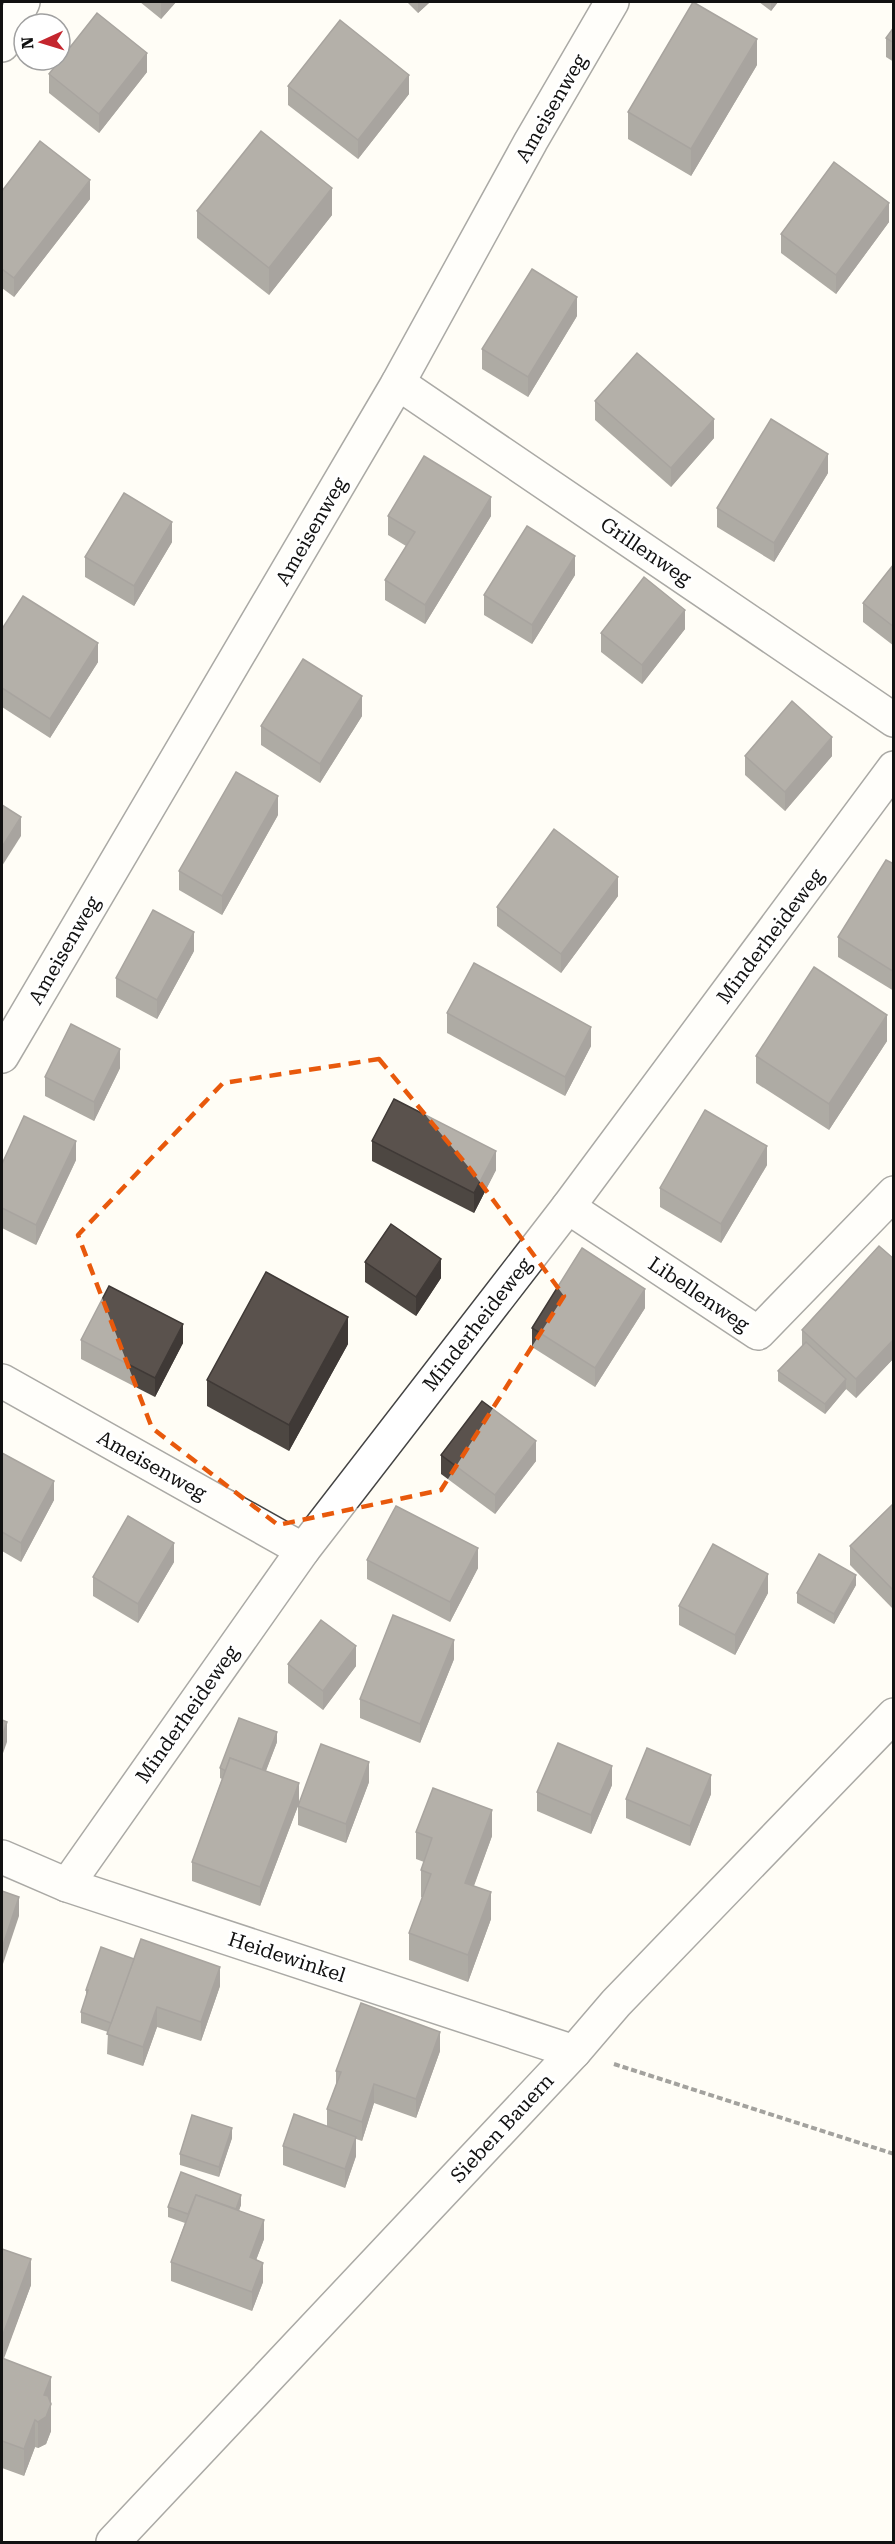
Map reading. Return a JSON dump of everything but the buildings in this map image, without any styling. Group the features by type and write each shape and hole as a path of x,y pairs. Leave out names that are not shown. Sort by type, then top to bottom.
{"street":[{"path":"2,45 22,2"},
{"name":"Ameisenweg","path":"2,1056 398,383 531,141 612,2"},
{"name":"Grillenweg","path":"398,383 894,720"},
{"name":"Minderheideweg","path":"67,1885 303,1550 568,1207 882,809 894,768"},
{"name":"Libellenweg","path":"568,1207 758,1333 894,1193"},
{"name":"Ameisenweg","path":"2,1381 303,1550"},
{"name":"Sieben Bauern","path":"113,2542 574,2052 624,1995 894,1715"},
{"name":"Heidewinkel","path":"2,1857 67,1885 574,2052"}],"path":[{"path":"574,2052 894,2154"}],"highlighted area":[{"path":"379,1059 471,1170 564,1296 441,1490 278,1525 152,1428 78,1235 223,1083"}]}
